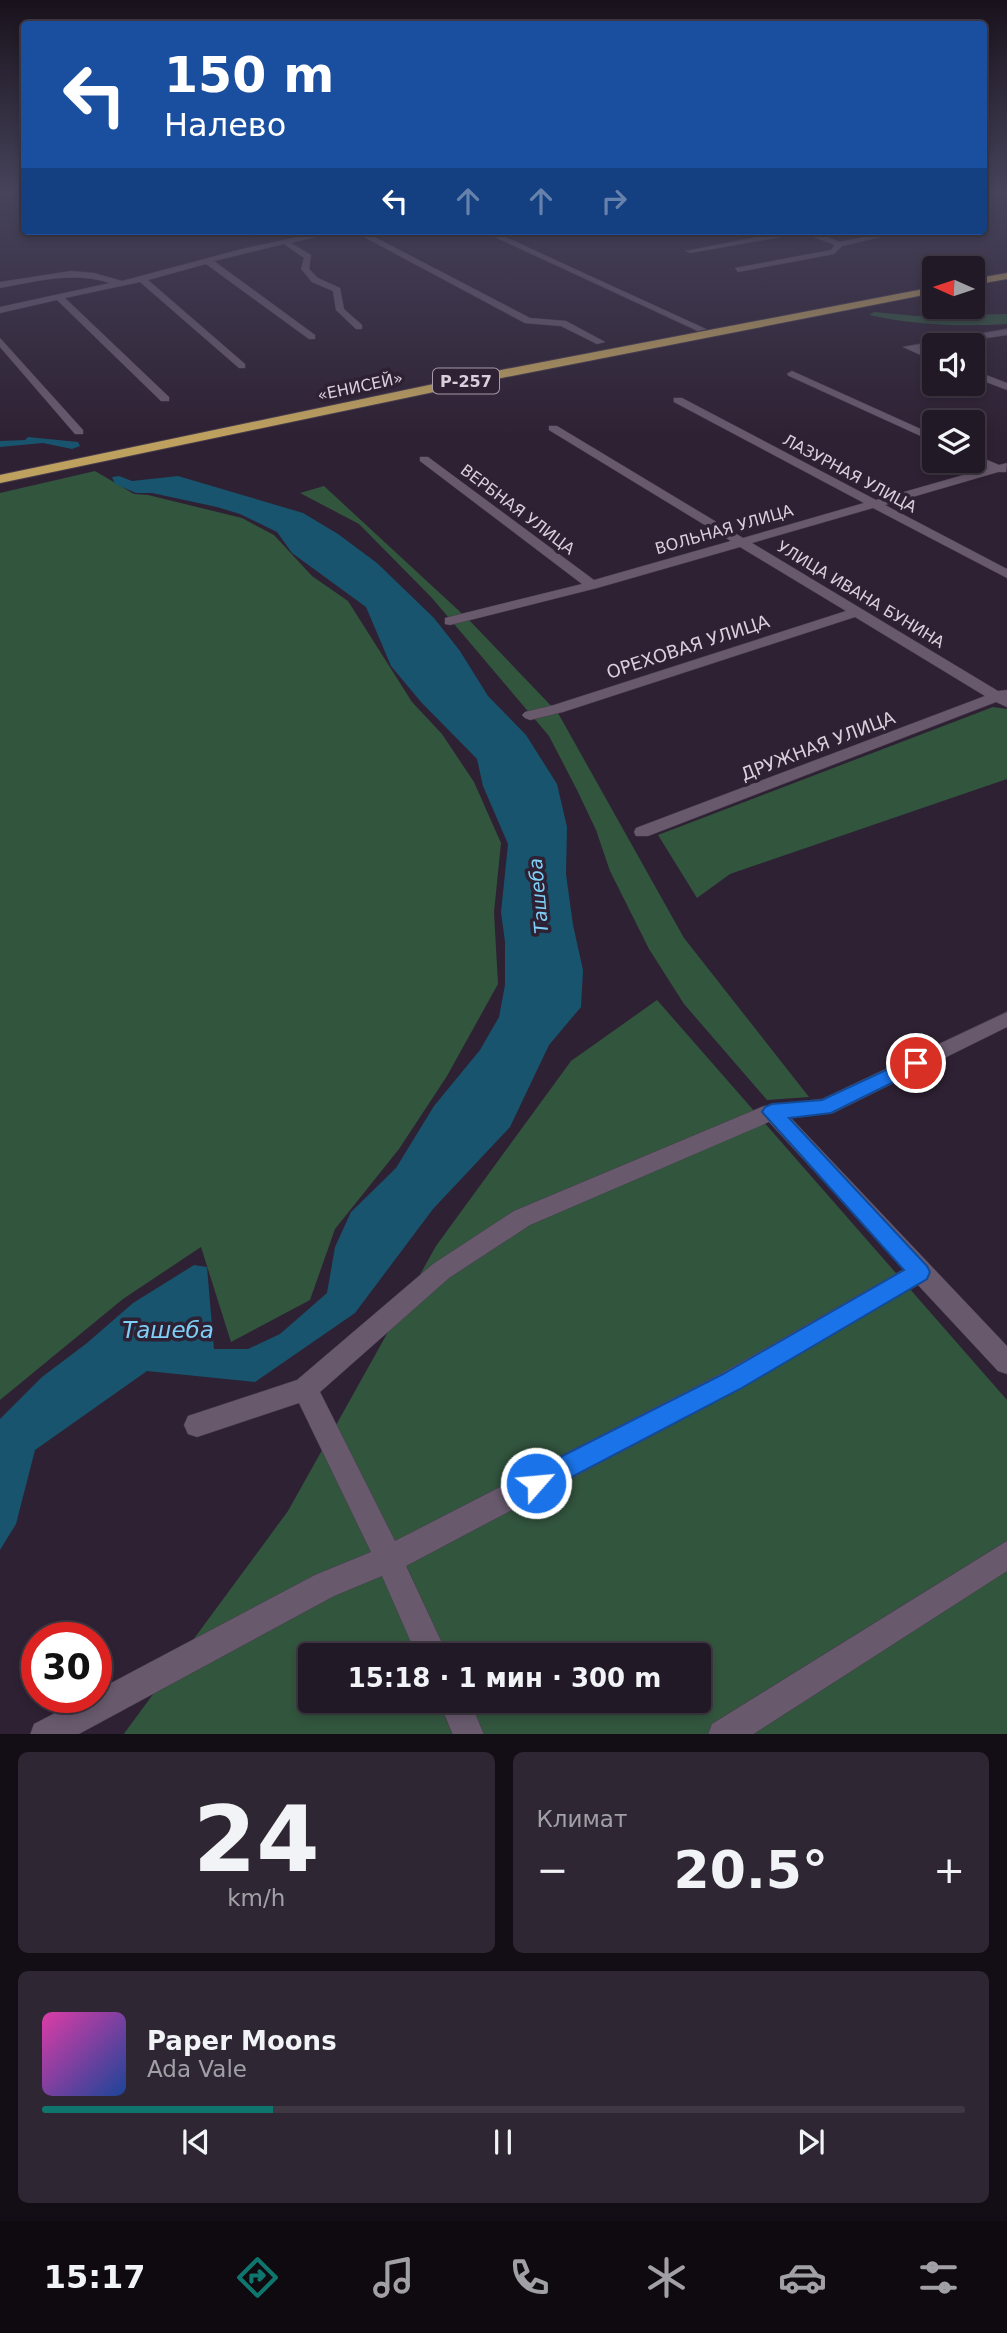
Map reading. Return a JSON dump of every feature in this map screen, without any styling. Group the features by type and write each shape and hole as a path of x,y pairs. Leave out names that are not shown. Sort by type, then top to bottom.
{"highway":[{"path":"985,280 1007,276"},
{"path":"985,288 1007,283"},
{"name":"«ЕНИСЕЙ»","path":"0,479 491,376 922,292"},
{"name":"«ЕНИСЕЙ»","path":"0,486 226,436 922,299"}],"street":[{"path":"0,285 72,275"},
{"path":"96,275 111,282 124,283"},
{"path":"0,310 157,275"},
{"path":"227,275 312,337"},
{"path":"310,275 315,280 337,290 340,310 359,327"},
{"path":"440,275 528,321 563,323 600,342"},
{"path":"582,275 701,329"},
{"path":"142,279 242,366"},
{"path":"59,297 165,399"},
{"path":"985,335 1007,332"},
{"path":"0,341 79,432"},
{"path":"922,345 908,347 922,353"},
{"path":"792,374 922,434"},
{"path":"985,378 1007,387"},
{"name":"ЛАЗУРНАЯ УЛИЦА","path":"678,400 1007,574"},
{"name":"УЛИЦА ИВАНА БУНИНА","path":"553,428 856,612 1004,698"},
{"name":"ВЕРБНАЯ УЛИЦА","path":"424,459 592,585"},
{"path":"985,462 1004,469"},
{"name":"ВОЛЬНАЯ УЛИЦА","path":"450,621 592,585 1004,469"},
{"name":"ОРЕХОВАЯ УЛИЦА","path":"530,715 558,709 856,612"},
{"name":"ДРУЖНАЯ УЛИЦА","path":"642,832 1004,698"},
{"path":"197,1425 305,1389 441,1272 522,1218 772,1112 825,1107 1007,1019"},
{"path":"772,1112 1007,1363"},
{"path":"45,1734 325,1584 390,1559 731,1381 919,1272"},
{"path":"305,1389 390,1559 427,1643"},
{"path":"723,1734 1007,1555"},
{"path":"459,1713 469,1734"}],"green space":[{"path":"874,312 922,316 922,319 985,319 985,314 1007,314 1007,324 920,323 869,315"},
{"path":"95,471 134,494 242,518 274,535 312,576 348,601 412,702 442,734 474,782 501,843 494,912 498,984 447,1076 399,1149 335,1229 310,1300 231,1342 201,1247 123,1299 0,1400 0,493"},
{"path":"324,486 470,621 558,713 684,938 809,1097 767,1100 684,1004 649,949 610,871 596,830 549,736 432,598 359,524 300,493"},
{"path":"993,707 1007,709 1007,779 730,874 697,898 658,835"},
{"path":"657,1000 1007,1400 1007,1734 124,1734 288,1511 436,1246 571,1061"}],"water":[{"path":"28,437 78,442 80,446 72,449 43,443 0,447 0,441 25,440"},
{"name":"Ташеба","path":"119,476 132,481 178,476 303,513 338,534 377,563 434,618 460,651 488,696 526,735 557,784 567,827 566,874 583,970 581,1007 549,1045 510,1127 433,1209 355,1313 255,1382 147,1371 35,1450 16,1524 0,1550 0,1419 42,1377 133,1303 194,1265 207,1267 214,1349 248,1349 280,1334 327,1293 335,1247 351,1212 396,1168 434,1106 480,1050 499,1017 505,985 505,942 501,912 508,844 483,786 477,759 421,702 391,666 366,607 292,553 277,532 240,514 217,507 152,493 136,493 115,484 112,477"}],"route":[{"path":"536,1483 731,1381 919,1272 772,1112 825,1107 916,1063"}]}
